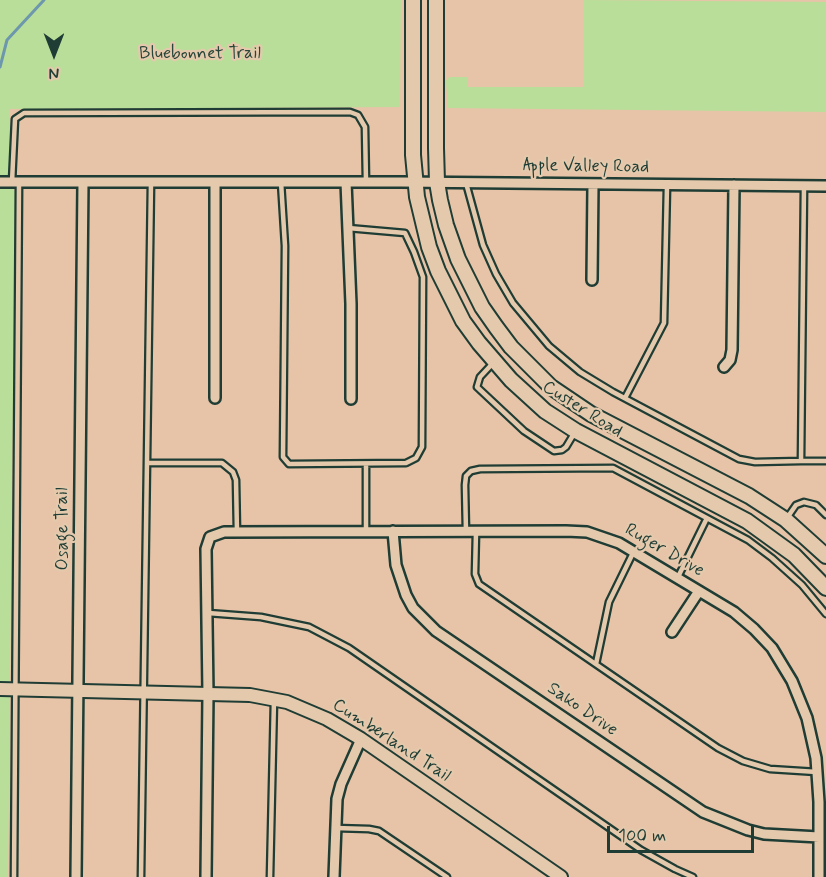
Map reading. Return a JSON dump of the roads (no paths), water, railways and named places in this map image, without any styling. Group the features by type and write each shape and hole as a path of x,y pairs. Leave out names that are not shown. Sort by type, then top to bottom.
{"main road":[{"name":"Custer Road","path":"413,0 415,182 423,223 438,271 463,321 494,362 530,399 576,431 747,521 794,555 826,588"},
{"name":"Custer Road","path":"436,0 437,182 446,225 458,260 482,307 510,347 551,387 591,414 749,496 786,520 826,556"},
{"path":"494,362 510,347"}],"street":[{"name":"Apple Valley Road","path":"0,182 437,182 826,186"},
{"name":"Osage Trail","path":"76,877 82,182"},
{"path":"214,182 215,398"},
{"path":"346,182 351,304 351,399"},
{"path":"592,280 593,184"},
{"path":"724,367 730,360 732,350 734,185"},
{"name":"Sako Drive","path":"393,531 396,565 406,595 413,608 436,631 703,812 764,834 819,837"},
{"name":"Ruger Drive","path":"207,613 206,549 210,537 219,533 586,532 611,540 634,551 734,612 772,648 792,681 807,718 816,758 819,877"},
{"path":"672,632 699,591"},
{"path":"206,877 207,613"},
{"name":"Cumberland Trail","path":"0,689 250,695 274,699 315,713 361,739 561,877"},
{"path":"334,877 337,799 341,784 361,739"}],"lane":[{"path":"14,877 15,119 24,112 350,112 362,119 365,127 366,182"},
{"path":"141,877 151,182"},
{"path":"281,182 285,246 283,457 289,464 406,463 416,458 422,447 423,277 405,233 348,228"},
{"path":"466,183 483,245 513,303 549,346 580,372 747,461 826,461"},
{"path":"625,398 664,323 667,185"},
{"path":"801,461 804,186"},
{"path":"494,362 480,377 477,387 524,431 554,451 566,447 576,431"},
{"path":"148,463 222,463 233,472 236,480 237,533"},
{"path":"366,464 366,532"},
{"path":"817,772 770,769 744,761 718,748 479,584 475,574 466,476 471,471 480,469 613,468 748,540 802,585 826,614"},
{"path":"786,520 799,503 812,503 826,515"},
{"path":"678,577 707,518"},
{"path":"597,664 609,602 634,551"},
{"path":"207,613 261,616 309,627 349,648 641,850 675,870 693,877"},
{"path":"270,877 274,699"},
{"path":"335,828 378,831 447,877"}],"waterway":[{"path":"0,67 7,40 44,0"}],"park label":[{"name":"Bluebonnet Trail","path":"200,54"}]}
